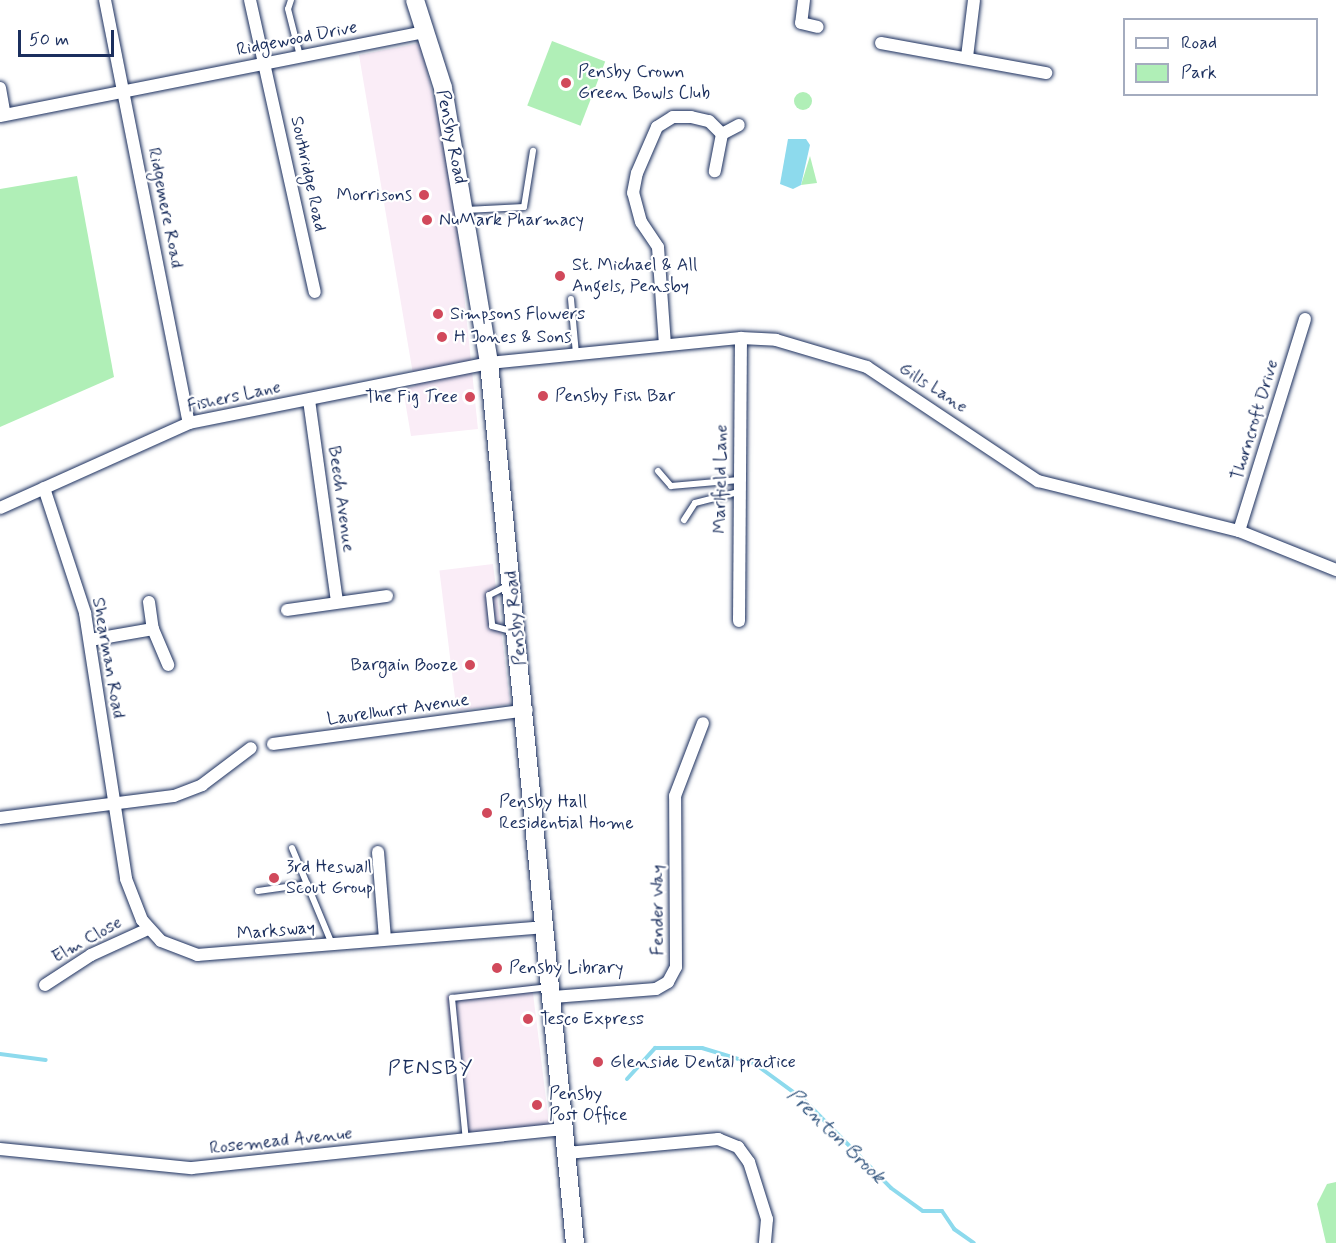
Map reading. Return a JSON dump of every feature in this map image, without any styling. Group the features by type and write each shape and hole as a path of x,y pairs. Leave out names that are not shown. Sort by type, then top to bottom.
{"main road":[{"name":"Pensby Road","path":"415,0 443,88 489,363 527,710 575,1243"}],"street":[{"name":"Ridgemere Road","path":"105,0 189,423"},
{"name":"Southridge Road","path":"250,0 315,292"},
{"path":"804,0 801,23 818,27"},
{"path":"967,57 974,0"},
{"name":"Ridgewood Drive","path":"3,115 124,93 424,32"},
{"path":"881,43 1046,73"},
{"path":"0,88 3,115"},
{"path":"665,345 658,247 641,222 633,193 637,173 657,127 673,117 709,121 722,134"},
{"path":"722,134 739,125"},
{"path":"715,171 722,134"},
{"name":"Thorncroft Drive","path":"1239,531 1305,319"},
{"name":"Gills Lane","path":"489,363 741,338 786,342 867,367 1038,481 1239,531 1336,570"},
{"name":"Marlfield Lane","path":"739,621 738,486 741,338"},
{"name":"Fishers Lane","path":"0,508 189,423 489,363"},
{"name":"Beech Avenue","path":"309,400 337,602"},
{"name":"Shearman Road","path":"44,488 90,639 113,803"},
{"path":"287,610 387,596"},
{"path":"149,602 153,629 168,665"},
{"path":"90,639 153,629"},
{"name":"Laurelhurst Avenue","path":"273,744 527,710"},
{"name":"Fender Way","path":"553,992 656,989 668,982 676,967 675,796 703,723"},
{"path":"0,818 174,796 202,785 237,753 251,748"},
{"name":"Marksway","path":"113,803 126,879 148,929 168,947 197,956 546,927"},
{"path":"378,852 385,939"},
{"name":"Elm Close","path":"45,985 91,955 148,929"},
{"name":"Rosemead Avenue","path":"0,1149 192,1168 566,1129"},
{"path":"567,1153 718,1139 738,1147 749,1162 767,1219 765,1243"}],"lane":[{"path":"291,0 288,9 300,57"},
{"path":"465,210 524,207 533,151"},
{"path":"571,298 576,354"},
{"path":"658,471 671,486 738,486"},
{"path":"684,520 695,503 738,486"},
{"path":"513,584 489,595 492,626 518,632"},
{"path":"292,848 332,944"},
{"path":"258,891 308,884"},
{"path":"466,1141 452,998 553,992"}],"shaded area":[{"path":"420,43 451,168 478,429 411,436 403,389 415,386 359,55"},
{"path":"493,564 510,704 457,711 439,571"},
{"path":"532,985 549,1125 463,1136 446,996"}],"green space":[{"name":"Pensby Crown Green Bowls Club","path":"552,41 605,61 580,126 527,105"},
{"path":"803,92 809,95 812,101 809,107 803,110 797,107 794,101 797,95"},
{"path":"810,156 817,183 801,185"},
{"path":"77,176 114,377 0,427 0,189"},
{"path":"1336,1182 1336,1243 1326,1243 1317,1204 1327,1184"}],"water":[{"path":"788,139 806,139 810,145 801,185 793,189 780,184"}],"waterway":[{"name":"Prenton Brook","path":"627,1079 655,1048 702,1048 755,1064 803,1099 891,1188 923,1211 942,1211 954,1229 974,1243"},
{"path":"0,1054 46,1060"}],"place":[{"name":"Pensby Crown Green Bowls Club","path":"566,83"},
{"name":"Morrisons","path":"424,195"},
{"name":"NuMark Pharmacy","path":"427,220"},
{"name":"St. Michael & All Angels, Pensby","path":"560,276"},
{"name":"Simpsons Flowers","path":"438,314"},
{"name":"H Jones & Sons","path":"442,337"},
{"name":"Pensby Fish Bar","path":"543,396"},
{"name":"The Fig Tree","path":"470,397"},
{"name":"Bargain Booze","path":"470,665"},
{"name":"Pensby Hall Residential Home","path":"487,813"},
{"name":"3rd Heswall Scout Group","path":"274,878"},
{"name":"Pensby Library","path":"497,968"},
{"name":"Tesco Express","path":"528,1019"},
{"name":"Glenside Dental practice","path":"598,1062"},
{"name":"Pensby Post Office","path":"537,1105"}],"district":[{"name":"PENSBY","path":"431,1068"}]}
